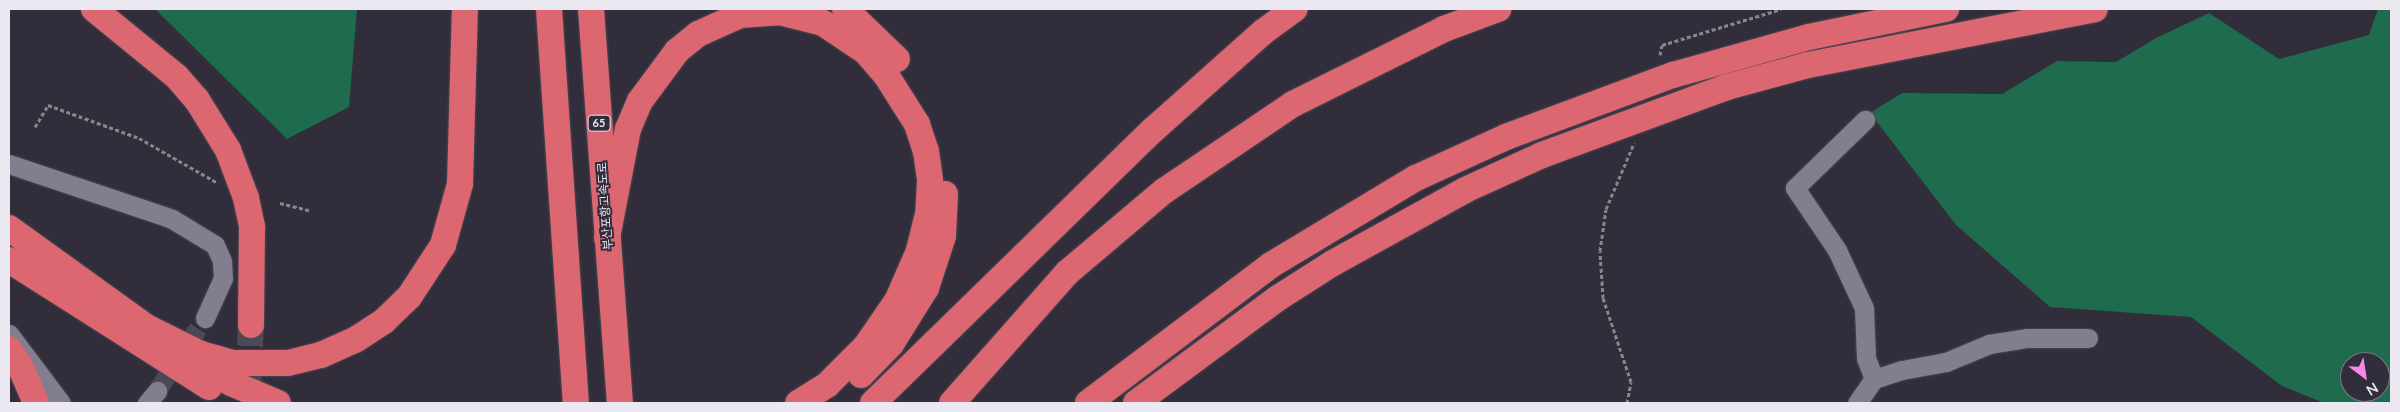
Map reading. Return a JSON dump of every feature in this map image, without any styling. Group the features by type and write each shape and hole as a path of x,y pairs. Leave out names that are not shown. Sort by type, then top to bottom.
{"highway":[{"path":"94,9 177,77 197,100 228,150 246,198 252,227 251,325"},
{"path":"142,326 201,354 232,363 288,363 321,356 355,340 384,321 409,297 442,245 460,184 465,9"},
{"path":"548,9 576,403"},
{"name":"부산포항고속도로","path":"591,9 620,403"},
{"path":"828,403 891,344 926,288 943,236 946,193 942,154 933,120 918,89 882,43 845,9"},
{"path":"873,403 1098,182 1210,77 1295,9"},
{"path":"952,403 1068,272 1164,191 1285,109 1354,71 1444,28 1498,9"},
{"path":"1088,403 1271,265 1416,178 1574,110 1673,75 1809,37 1946,9"},
{"path":"1136,403 1278,298 1333,264 1465,190 1542,155 1727,87 1808,65 2095,9"},
{"path":"607,238 628,129 640,101 677,50 698,34 740,16 779,12 823,23 866,52 886,75 917,124 926,151 930,181 928,214 919,250 897,301 866,346 826,385 798,403"},
{"path":"9,228 142,326 231,383 278,403"},
{"path":"9,260 234,402"},
{"path":"9,349 20,366 36,403"}],"street":[{"path":"1865,120 1795,188 1837,250 1864,308 1866,358 1874,379"},
{"path":"9,164 172,219 208,239 215,245 222,261 223,278 205,318"},
{"path":"9,334 61,403"},
{"path":"1857,403 1874,379 1902,370 1946,362 1989,344 2028,338 2088,338"}],"path":[{"path":"1660,56 1662,45 1781,9"},
{"path":"35,127 48,105 139,138 222,185"},
{"path":"1628,403 1630,382 1603,298 1600,251 1606,209 1635,140"},
{"path":"280,203 309,210"}],"green space":[{"path":"155,9 357,9 349,107 287,139"},
{"path":"2378,9 2391,9 2391,403 2324,403 2282,386 2191,317 2050,307 1956,225 1870,113 1902,93 2002,94 2057,61 2116,62 2156,38 2209,13 2279,59 2369,35"}],"tunnel":[{"path":"157,391 205,318"},
{"path":"248,385 251,325"}]}
